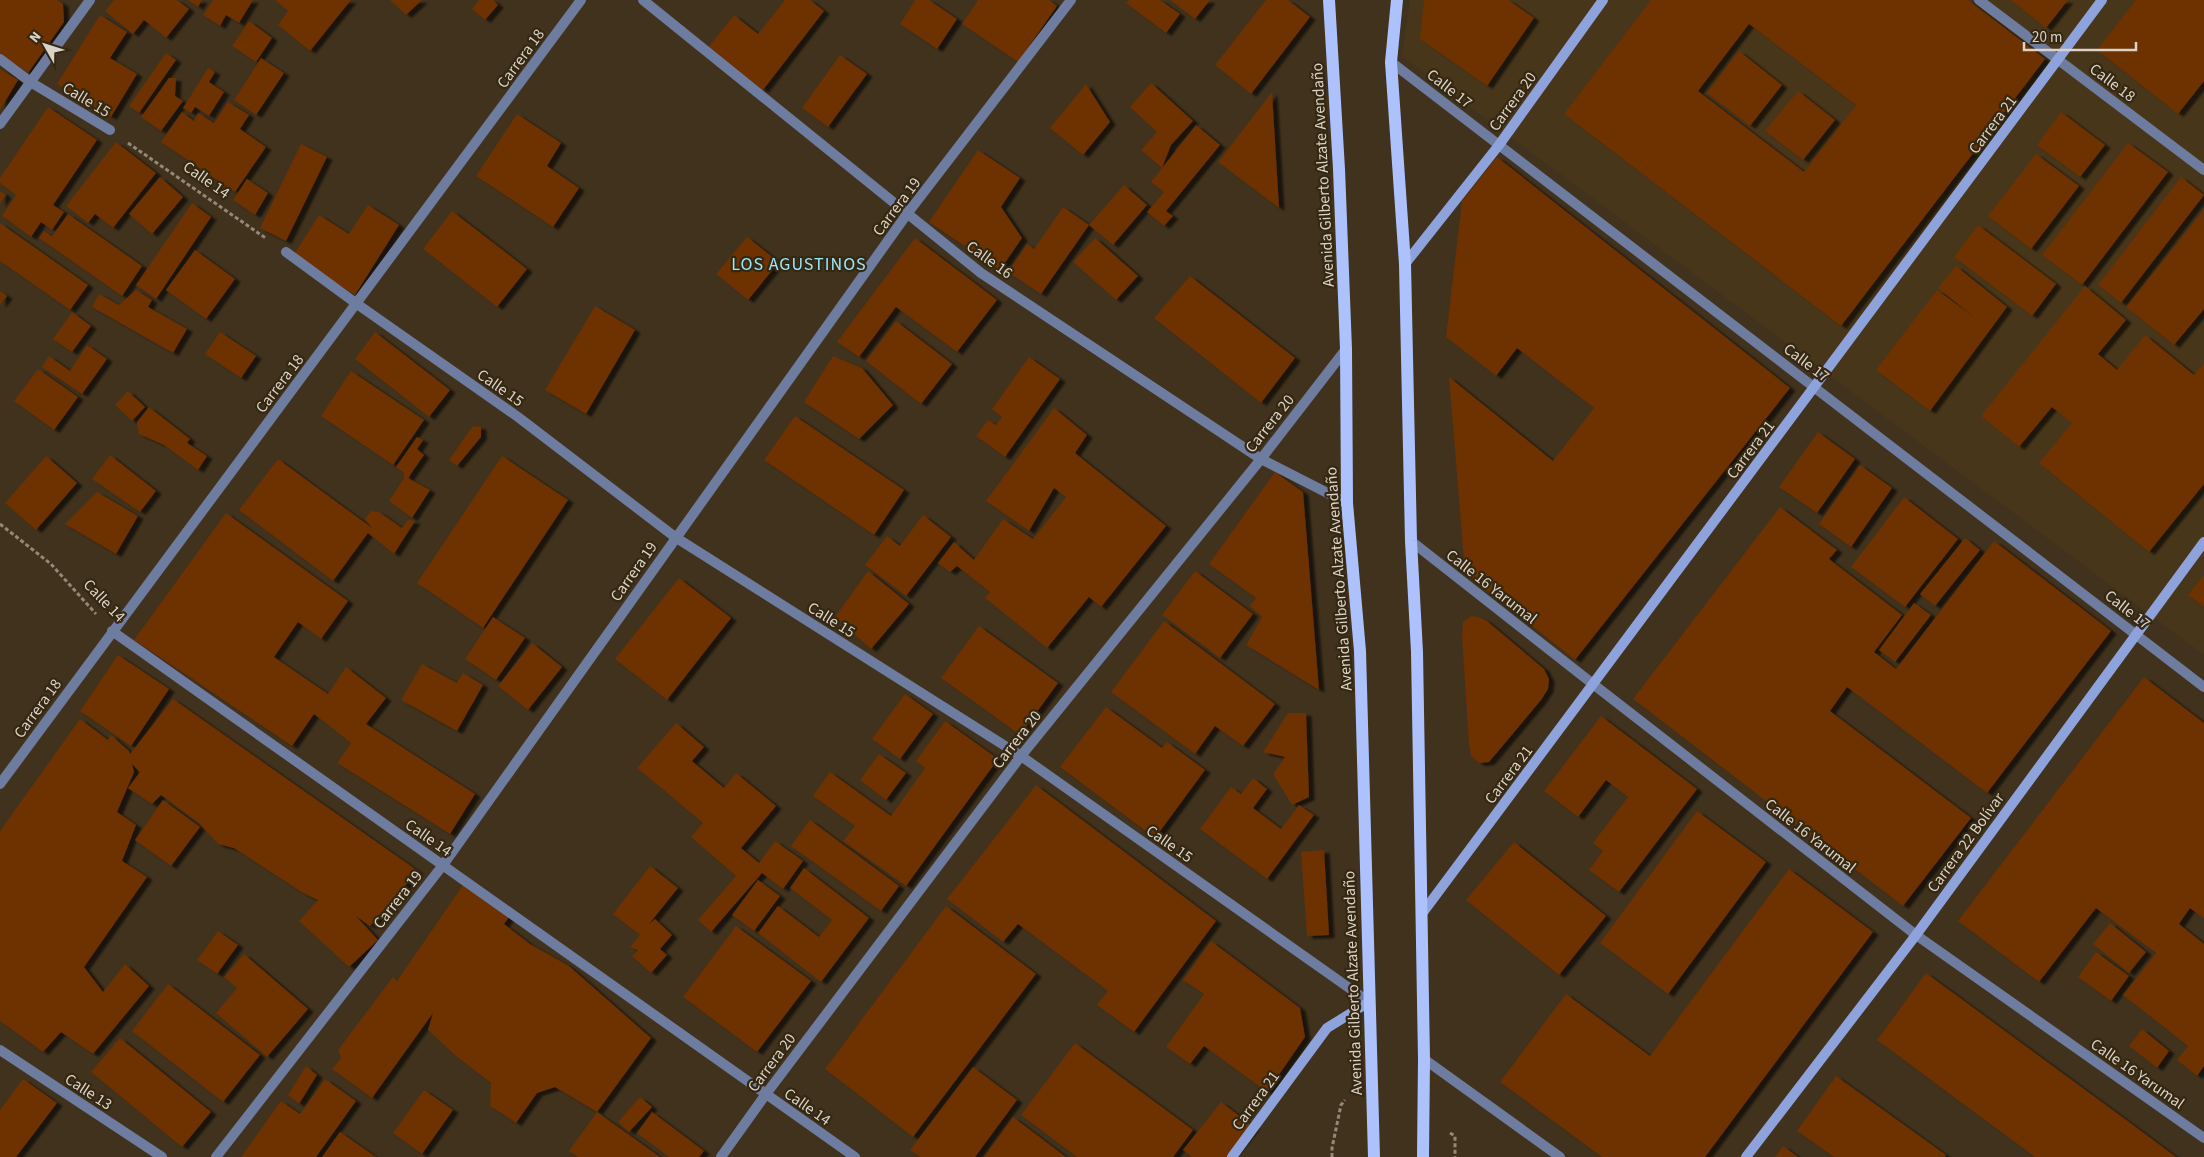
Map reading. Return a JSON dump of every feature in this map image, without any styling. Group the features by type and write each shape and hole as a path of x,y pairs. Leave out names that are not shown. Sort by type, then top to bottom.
{"main road":[{"name":"Avenida Gilberto Alzate Avendaño","path":"1329,0 1339,169 1346,349 1347,503 1360,651 1374,1157"},
{"path":"1397,0 1391,62 1405,264 1412,541 1417,652 1424,1059 1423,1157"},
{"name":"Carrera 20","path":"1405,264 1499,145 1603,0"},
{"name":"Carrera 21","path":"1421,916 2102,0"},
{"name":"Carrera 22 Bolívar","path":"1746,1157 1916,935 2204,542"},
{"name":"Carrera 21","path":"1232,1157 1327,1028 1369,1002"}],"street":[{"path":"0,124 32,83 90,0"},
{"name":"Carrera 18","path":"0,784 581,0"},
{"name":"Calle 16","path":"643,0 982,273 1261,459 1347,503"},
{"name":"Carrera 19","path":"216,1157 443,865 907,214 1070,0"},
{"name":"Calle 18","path":"1979,0 2204,170"},
{"name":"Calle 15","path":"0,59 32,83 110,130"},
{"name":"Calle 17","path":"1391,62 2204,687"},
{"name":"Calle 15","path":"286,252 518,417 675,537 1020,756 1369,1002"},
{"name":"Carrera 20","path":"721,1157 766,1094 1020,756 1261,459 1346,349"},
{"name":"Calle 16 Yarumal","path":"1412,541 1916,935 2204,1138"},
{"name":"Calle 14","path":"112,631 855,1157"},
{"name":"Calle 13","path":"0,1050 162,1157"},
{"path":"1424,1059 1560,1157"}],"path":[{"name":"Calle 14","path":"110,130 286,252"},
{"name":"Calle 14","path":"0,524 51,564 112,631"}],"shaded area":[{"path":"1410,0 2204,0 2204,655 1402,56"}],"building":[{"path":"0,0 57,0 63,4 64,22 28,73 0,54"},
{"path":"114,0 177,0 189,9 166,38 144,20 133,34 105,11"},
{"path":"188,0 202,0 198,7"},
{"path":"213,0 253,0 239,23 226,15 220,26 203,15"},
{"path":"275,0 351,0 310,51 278,25 288,11"},
{"path":"390,0 422,0 406,15"},
{"path":"479,0 493,0 498,5 485,20 472,9"},
{"path":"785,0 810,0 824,11 763,90 708,48 734,15 758,34"},
{"path":"915,0 929,0 957,19 937,49 900,24"},
{"path":"978,0 1049,0 1057,6 1018,62 962,24"},
{"path":"1129,0 1160,0 1180,14 1166,33 1126,3"},
{"path":"1170,0 1210,0 1195,19"},
{"path":"1266,0 1288,0 1310,17 1251,94 1215,65"},
{"path":"1424,0 1508,0 1534,18 1487,86 1420,39"},
{"path":"1651,0 1968,0 2045,59 1841,326 1564,114","holes":["1749,24 1856,105 1804,172 1698,91"]},
{"path":"2011,0 2068,0 2046,28"},
{"path":"2136,0 2204,0 2204,81 2178,114 2097,50"},
{"path":"100,15 127,32 110,58 137,74 111,117 57,84"},
{"path":"249,21 272,38 256,62 232,46"},
{"path":"1739,51 1782,85 1750,126 1707,93"},
{"path":"166,53 176,60 139,113 129,106"},
{"path":"840,55 867,74 828,127 802,108"},
{"path":"261,58 284,73 256,115 234,100"},
{"path":"208,68 215,72 209,82 224,92 209,116 195,107 191,113 183,108"},
{"path":"0,69 18,80 0,110"},
{"path":"169,78 176,78 175,96 183,101 161,131 141,117"},
{"path":"1151,83 1193,121 1171,145 1162,168 1141,150 1157,132 1130,107"},
{"path":"1086,84 1110,122 1083,155 1050,128"},
{"path":"1798,91 1835,120 1803,160 1765,131"},
{"path":"1272,92 1279,208 1218,162"},
{"path":"228,102 249,115 240,129 266,147 235,192 161,142 182,112 194,121 198,113 214,123"},
{"path":"48,107 97,140 53,205 64,212 52,230 41,222 31,237 2,216 16,195 0,183 0,178"},
{"path":"2061,112 2105,145 2080,177 2037,145"},
{"path":"517,114 561,143 547,166 579,188 553,227 476,176"},
{"path":"1196,125 1220,145 1166,211 1173,216 1164,226 1147,212 1164,192 1151,182"},
{"path":"116,142 156,173 113,228 95,214 88,223 66,206"},
{"path":"2128,143 2168,172 2082,285 2042,255"},
{"path":"301,144 327,157 286,241 260,228"},
{"path":"978,150 1020,178 1001,207 1022,238 1000,270 929,222"},
{"path":"2036,154 2079,186 2031,249 1988,216"},
{"path":"1497,157 1790,388 1575,660 1465,573 1449,377 1553,461 1594,408 1517,348 1496,376 1446,337 1462,201"},
{"path":"160,177 183,197 152,234 129,214"},
{"path":"2181,177 2204,195 2121,303 2098,285"},
{"path":"247,179 268,193 255,215 233,200"},
{"path":"1124,185 1147,205 1113,245 1089,225"},
{"path":"0,191 6,195 0,204"},
{"path":"192,203 211,217 156,299 136,285"},
{"path":"368,205 399,225 355,295 293,256 319,215 349,234"},
{"path":"1063,207 1089,225 1041,294 1008,272 1027,244 1034,249"},
{"path":"2204,210 2204,309 2174,345 2126,307"},
{"path":"452,211 527,269 497,307 423,249"},
{"path":"68,214 142,266 122,296 39,238 44,231 52,236"},
{"path":"0,223 88,285 70,310 0,261"},
{"path":"1978,225 2056,284 2032,316 1954,257"},
{"path":"747,237 779,262 748,300 716,274"},
{"path":"915,238 997,300 957,352 896,307 859,357 837,342"},
{"path":"1095,238 1138,276 1116,300 1073,262"},
{"path":"195,250 235,279 206,319 166,290"},
{"path":"1956,266 2007,307 1930,411 1876,370 1937,290 1974,317 1938,288"},
{"path":"1190,276 1295,358 1261,403 1154,318"},
{"path":"2085,286 2126,320 2098,354 2117,370 2145,335 2194,375 2204,363 2204,484 2149,552 2039,463 2072,423 2052,407 2019,447 1981,416"},
{"path":"136,290 152,300 148,307 187,329 173,353 92,307 99,294 119,305"},
{"path":"0,291 7,296 0,305"},
{"path":"595,306 635,330 586,414 545,390"},
{"path":"72,312 91,326 72,352 53,339"},
{"path":"896,321 952,364 921,404 866,361"},
{"path":"220,332 256,356 241,378 205,354"},
{"path":"375,332 450,390 429,417 355,359"},
{"path":"87,345 107,359 82,394 42,367 49,356 70,371"},
{"path":"833,356 862,368 893,405 859,439 804,402"},
{"path":"1029,357 1060,379 1005,457 976,436 988,420 996,425 1002,417 992,409"},
{"path":"38,369 78,397 54,430 14,401"},
{"path":"351,371 424,420 393,465 321,416"},
{"path":"128,391 145,407 132,421 115,405"},
{"path":"149,407 190,439 187,443 207,456 198,470 164,445 139,434 137,422"},
{"path":"1054,408 1087,435 1075,453 1166,526 1101,607 1089,597 1047,648 985,598 990,592 957,566 950,572 938,563 954,542 974,560 1003,519 1033,539 1066,497 1054,488 1029,531 986,501"},
{"path":"795,416 904,490 874,535 764,460"},
{"path":"472,427 481,427 481,437 457,466 449,460"},
{"path":"1818,432 1855,459 1817,513 1779,487"},
{"path":"417,437 423,440 417,449 424,455 408,478 430,490 412,518 389,501 404,478 404,473 396,467"},
{"path":"110,455 156,491 140,512 92,479"},
{"path":"46,456 77,483 36,530 5,503"},
{"path":"502,456 568,500 483,628 417,583"},
{"path":"278,459 372,528 365,519 371,511 379,512 402,528 408,520 415,521 394,554 368,533 333,581 239,510"},
{"path":"1860,465 1892,488 1851,547 1819,524"},
{"path":"1275,472 1303,492 1319,690 1246,645 1262,617 1250,606 1256,598 1209,564"},
{"path":"97,492 138,516 116,554 65,524"},
{"path":"1904,497 1958,539 1905,607 1851,567"},
{"path":"1780,507 1837,550 1829,559 1902,615 1874,652 1896,669 1994,541 2111,631 1987,793 1847,687 1830,711 1971,818 1903,906 1633,699"},
{"path":"226,513 348,601 321,639 298,622 274,657 328,694 346,667 386,698 366,724 475,794 450,834 337,763 351,743 314,714 292,746 134,640"},
{"path":"923,515 951,537 906,596 865,565 887,536 900,546"},
{"path":"1965,538 1980,550 1935,606 1920,594"},
{"path":"868,571 909,604 871,649 835,617"},
{"path":"1195,571 1253,614 1220,658 1162,615"},
{"path":"2204,575 2204,607 2188,595"},
{"path":"679,578 731,618 667,700 615,659"},
{"path":"1914,603 1931,615 1895,662 1879,650"},
{"path":"1471,616 1487,621 1544,669 1549,679 1548,689 1541,700 1489,762 1479,763 1471,756 1469,745 1462,635 1463,622"},
{"path":"493,617 525,638 496,680 465,659"},
{"path":"1164,621 1275,704 1243,746 1215,726 1195,754 1111,692"},
{"path":"979,626 1058,683 1020,735 941,678"},
{"path":"532,643 562,667 528,710 498,686"},
{"path":"118,655 169,689 131,746 80,711"},
{"path":"422,664 457,683 463,673 483,685 457,731 401,700"},
{"path":"2144,677 2204,723 2204,919 2190,908 2179,924 2204,944 2204,1066 2197,1076 2177,1060 2188,1046 2123,995 2156,953 2096,908 2039,982 1958,921"},
{"path":"905,694 933,714 900,759 872,739"},
{"path":"173,699 418,871 370,926 356,916 378,940 349,967 299,921 318,900 303,893 234,848 218,844 200,824 161,795 152,804 128,788 140,772 132,764 134,772 117,812 136,825 122,861 147,877 84,967 103,992 125,964 149,986 93,1054 61,1032 43,1052 0,1021 0,831 80,719 108,740 111,735 130,754"},
{"path":"1106,707 1162,748 1167,742 1205,770 1155,838 1060,767"},
{"path":"1288,713 1306,713 1309,797 1292,805 1273,774 1285,757 1263,752"},
{"path":"1601,716 1697,789 1619,892 1589,870 1603,851 1593,843 1628,797 1606,780 1578,817 1544,791"},
{"path":"945,721 998,759 906,886 843,841 855,826 813,796 830,772 891,816 925,768 916,761"},
{"path":"676,723 704,747 692,761 724,788 736,773 776,806 741,848 759,863 775,841 803,861 783,889 762,873 711,932 698,920 736,876 691,837 703,823 637,768"},
{"path":"879,754 906,773 886,800 860,780"},
{"path":"1253,778 1267,789 1253,808 1281,829 1299,805 1314,815 1267,879 1200,829 1231,787 1241,794"},
{"path":"1036,785 1216,921 1134,1032 1097,1005 1108,991 1018,924 1003,942 947,899"},
{"path":"163,800 200,827 171,866 135,840"},
{"path":"1697,811 1766,862 1668,994 1600,943"},
{"path":"810,820 899,886 881,911 791,846"},
{"path":"1514,842 1606,916 1559,975 1466,900"},
{"path":"1324,850 1329,935 1307,936 1301,852"},
{"path":"650,866 678,888 649,924 655,919 672,935 660,949 667,955 651,973 632,956 638,950 630,947 640,935 613,914"},
{"path":"804,868 869,918 821,982 758,933 778,906 819,937 832,920 790,888"},
{"path":"1789,869 1873,932 1705,1157 1602,1157 1500,1082 1566,994 1650,1056"},
{"path":"758,880 780,896 754,931 732,915"},
{"path":"463,885 509,917 504,924 530,944 569,966 651,1038 597,1112 555,1087 537,1093 516,1123 490,1106 491,1083 456,1056 428,1030 433,1013 372,1098 332,1069 341,1058 338,1050 393,977 397,981"},
{"path":"946,906 1036,974 913,1137 825,1069"},
{"path":"2110,923 2146,952 2129,973 2093,944"},
{"path":"736,926 811,981 757,1052 683,997"},
{"path":"218,931 238,945 217,974 197,960"},
{"path":"1211,941 1300,1008 1305,1037 1267,1092 1204,1046 1190,1064 1166,1047 1204,994 1183,980"},
{"path":"2096,952 2129,976 2111,1001 2078,977"},
{"path":"244,954 308,1009 267,1057 216,1013 237,988 224,977"},
{"path":"1926,973 2176,1157 2035,1157 1877,1040"},
{"path":"168,984 260,1055 223,1102 132,1031"},
{"path":"2142,1029 2169,1051 2157,1068 2129,1046"},
{"path":"120,1038 211,1112 182,1147 91,1072"},
{"path":"1075,1043 1193,1130 1173,1157 1077,1157 1021,1115"},
{"path":"306,1066 317,1075 299,1104 288,1095"},
{"path":"973,1067 1017,1100 975,1157 920,1157 910,1150"},
{"path":"1836,1076 1946,1155 1945,1157 1834,1157 1797,1131"},
{"path":"23,1079 57,1103 16,1157 0,1157 0,1110"},
{"path":"325,1079 356,1101 316,1157 241,1157 281,1101 300,1114"},
{"path":"424,1090 453,1110 422,1154 393,1133"},
{"path":"640,1097 652,1107 629,1132 618,1122"},
{"path":"1221,1102 1254,1127 1230,1157 1192,1157 1183,1150"},
{"path":"597,1112 660,1157 578,1157 569,1151"},
{"path":"652,1112 704,1151 699,1157 669,1157 637,1133"},
{"path":"1013,1117 1066,1157 984,1157"},
{"path":"340,1132 376,1157 322,1157"},
{"path":"1783,1146 1798,1157 1775,1157"}],"district":[{"name":"LOS AGUSTINOS","path":"799,264"}]}
